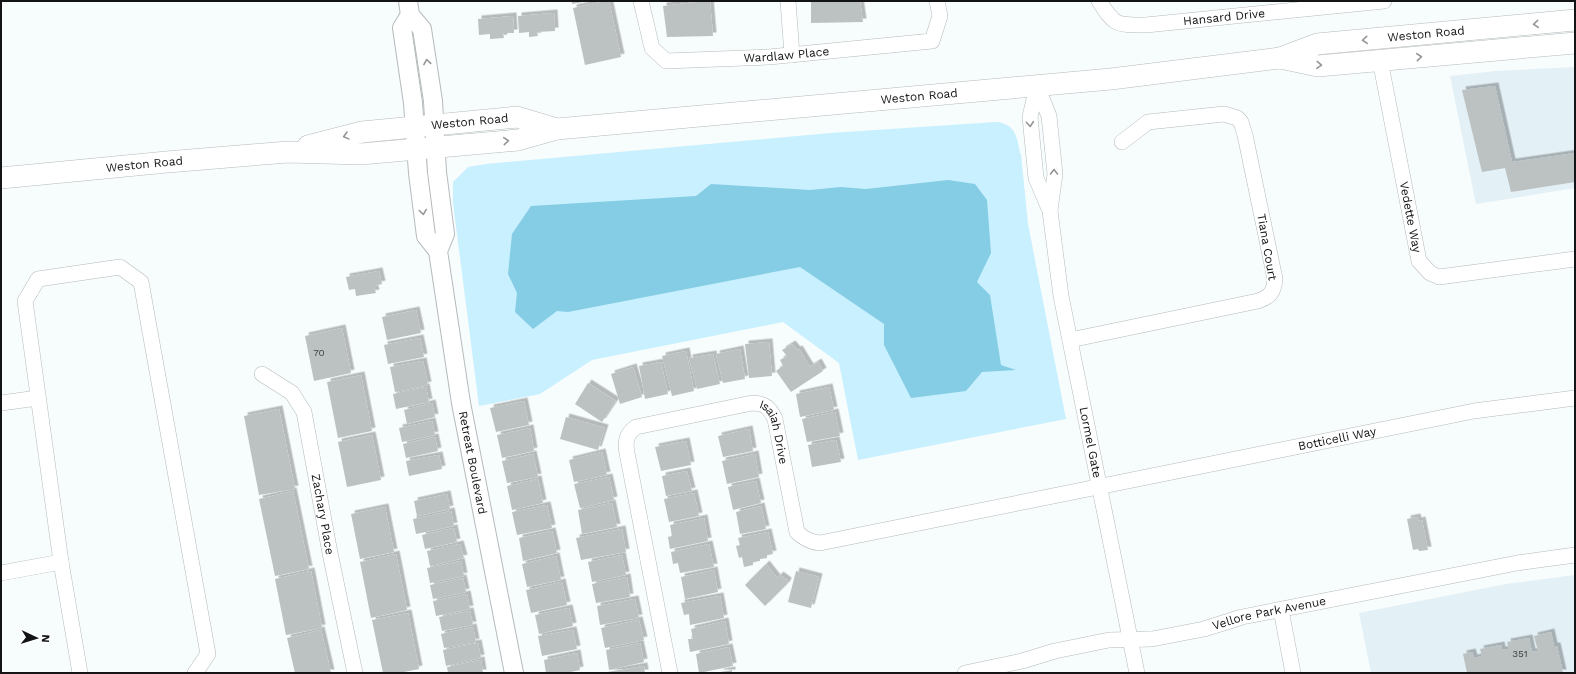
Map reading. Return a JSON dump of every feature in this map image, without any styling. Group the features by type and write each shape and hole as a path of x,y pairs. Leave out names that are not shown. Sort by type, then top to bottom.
{"main road":[{"name":"Weston Road","path":"1,178 288,152 361,154 518,140 557,129 1111,79 1280,58 1317,44 1575,20"},
{"name":"Weston Road","path":"1280,58 1318,66 1575,43"},
{"name":"Weston Road","path":"288,152 362,132 517,117 557,129"}],"street":[{"name":"Wardlaw Place","path":"641,1 652,48 666,61 792,55 932,41 940,16 937,1"},
{"path":"788,1 792,55"},
{"name":"Hansard Drive","path":"1099,1 1109,17 1121,25 1140,25 1384,1"},
{"name":"Retreat Boulevard","path":"409,8 422,29 433,100 424,126 426,148 418,173 426,236 438,251 460,403 514,673"},
{"name":"Vedette Way","path":"1380,60 1419,261 1425,269 1439,277 1575,259"},
{"name":"Lormel Gate","path":"1038,86 1030,117 1036,178 1050,211 1061,296 1137,673"},
{"name":"Tiana Court","path":"1070,340 1266,299 1272,294 1274,287 1275,280 1245,135 1241,122 1237,118 1224,114 1148,122 1122,142"},
{"path":"80,673 61,562 25,301 38,279 120,267 141,282 208,654 195,673"},
{"name":"Zachary Place","path":"262,374 292,393 304,412 354,673"},
{"path":"1,403 38,398"},
{"name":"Botticelli Way","path":"1100,486 1474,411 1575,398"},
{"name":"Isaiah Drive","path":"670,673 627,453 627,436 631,430 636,427 752,403 765,405 770,409 775,419 797,532 804,539 812,542 820,543 1100,486"},
{"name":"Vellore Park Avenue","path":"973,672 1022,662 1055,651 1109,640 1152,639 1204,629 1242,617 1517,563 1575,555"},
{"path":"1,573 61,562"},
{"path":"1281,610 1293,673"}],"shaded area":[{"path":"1575,67 1575,188 1476,204 1450,76 1496,71"},
{"path":"996,122 1007,125 1011,128 1018,141 1021,154 1028,224 1066,419 858,460 839,363 783,322 592,360 540,394 479,406 453,203 453,182 468,167 486,164 830,133"},
{"path":"1575,575 1575,673 1371,673 1359,613 1506,584"}],"water":[{"path":"948,180 975,184 987,200 991,253 977,282 990,295 1001,365 1016,370 982,372 966,391 911,398 884,345 884,324 800,267 568,312 557,311 533,329 515,312 517,293 508,274 512,234 531,206 696,196 711,184 810,190 841,187 866,189"}],"building":[{"path":"572,1 583,1 583,2 572,4"},
{"path":"609,1 621,57 585,65 573,8"},
{"path":"710,1 713,36 667,37 663,6"},
{"path":"811,1 860,1 863,22 811,23"},
{"path":"554,13 555,31 537,32 538,36 529,37 529,32 519,33 518,16"},
{"path":"513,16 514,33 503,33 504,38 490,39 490,34 479,35 478,19"},
{"path":"1495,86 1512,162 1575,153 1575,182 1511,192 1505,168 1482,172 1462,90"},
{"path":"379,271 382,284 374,286 376,293 356,296 355,289 349,290 346,277"},
{"path":"416,310 421,333 387,340 382,317"},
{"path":"342,328 351,373 314,381 305,336"},
{"path":"420,338 424,357 388,364 384,345"},
{"path":"769,342 772,376 749,378 745,344"},
{"path":"792,344 797,350 799,349 810,367 818,362 823,371 791,392 776,371 783,366 780,360 787,356 782,350"},
{"path":"740,349 745,379 723,383 716,354"},
{"path":"686,351 694,391 672,396 662,356"},
{"path":"713,354 720,384 697,389 689,358"},
{"path":"423,361 428,385 395,392 390,367"},
{"path":"661,362 668,394 645,399 639,366"},
{"path":"633,367 642,397 620,404 611,374"},
{"path":"361,375 372,431 338,438 327,382"},
{"path":"588,383 616,401 602,422 575,404"},
{"path":"426,387 429,402 396,409 393,394"},
{"path":"829,387 834,410 800,417 796,394"},
{"path":"524,401 529,425 496,432 490,408"},
{"path":"432,403 435,417 407,424 404,410"},
{"path":"279,409 295,489 259,495 244,416"},
{"path":"835,412 840,436 807,442 802,419"},
{"path":"566,417 605,428 598,450 560,439"},
{"path":"432,421 435,435 402,442 399,428"},
{"path":"530,428 534,451 502,458 497,435"},
{"path":"749,429 753,451 723,457 718,436"},
{"path":"372,435 381,480 347,487 338,442"},
{"path":"435,437 438,451 406,458 403,444"},
{"path":"836,440 841,462 812,467 808,445"},
{"path":"686,441 691,465 661,471 655,447"},
{"path":"602,452 607,475 574,482 569,460"},
{"path":"533,454 538,477 507,483 502,461"},
{"path":"755,454 759,477 727,484 722,461"},
{"path":"439,455 442,469 409,476 406,461"},
{"path":"687,471 692,491 666,496 662,476"},
{"path":"609,477 614,500 580,508 574,484"},
{"path":"538,479 543,503 512,510 507,486"},
{"path":"756,481 761,503 733,510 728,487"},
{"path":"293,491 309,569 275,576 259,499"},
{"path":"694,493 699,516 669,522 664,499"},
{"path":"447,494 450,509 417,516 414,501"},
{"path":"612,503 617,527 582,534 578,510"},
{"path":"547,505 552,528 517,535 512,512"},
{"path":"761,506 766,529 740,534 736,512"},
{"path":"385,507 394,552 360,559 351,514"},
{"path":"451,511 454,526 416,534 413,519"},
{"path":"1417,517 1418,521 1422,520 1428,550 1413,550 1407,519"},
{"path":"704,518 708,541 670,549 668,537 672,536 670,525"},
{"path":"454,528 457,542 425,549 422,535"},
{"path":"622,529 626,552 581,560 576,538"},
{"path":"552,531 557,553 523,561 519,538"},
{"path":"768,532 773,554 767,555 767,558 760,559 760,561 753,562 753,565 744,567 742,557 739,558 736,546 740,545 738,538"},
{"path":"460,544 464,558 430,566 427,551"},
{"path":"709,544 714,567 680,573 678,563 673,564 671,552"},
{"path":"396,554 407,610 371,618 360,562"},
{"path":"622,555 626,575 592,582 588,562"},
{"path":"556,556 561,580 527,587 522,564"},
{"path":"461,561 464,576 430,583 427,568"},
{"path":"766,564 777,578 780,575 788,581 787,584 765,606 745,585"},
{"path":"714,570 718,592 685,599 681,577"},
{"path":"311,571 322,628 286,635 275,579"},
{"path":"796,571 819,577 811,608 788,602"},
{"path":"627,577 630,597 596,603 592,584"},
{"path":"463,578 466,592 433,599 430,585"},
{"path":"562,582 567,605 531,613 526,590"},
{"path":"467,594 470,609 436,616 433,601"},
{"path":"720,596 724,618 690,625 689,614 684,615 681,603"},
{"path":"635,599 639,618 600,625 597,606"},
{"path":"569,608 573,626 539,634 535,615"},
{"path":"470,611 473,625 442,631 439,617"},
{"path":"408,613 419,669 399,673 383,673 372,620"},
{"path":"639,620 644,640 605,648 601,628"},
{"path":"725,621 729,644 690,652 688,639 693,639 691,629"},
{"path":"473,627 476,642 444,648 441,634"},
{"path":"321,630 331,673 295,673 287,638"},
{"path":"573,630 577,649 542,656 538,636"},
{"path":"1551,632 1554,646 1557,646 1563,673 1467,673 1463,654 1472,652 1474,658 1482,656 1480,649 1501,645 1502,650 1509,649 1507,642 1529,638 1532,652 1538,651 1534,636"},
{"path":"478,643 481,658 446,666 443,650"},
{"path":"640,643 644,662 609,670 606,650"},
{"path":"729,647 733,666 699,673 696,654"},
{"path":"577,653 580,670 566,673 546,673 544,660"},
{"path":"481,660 483,673 448,673 447,667"},
{"path":"644,666 645,673 607,673 607,672"},
{"path":"732,670 732,673 720,673 720,672"}]}
